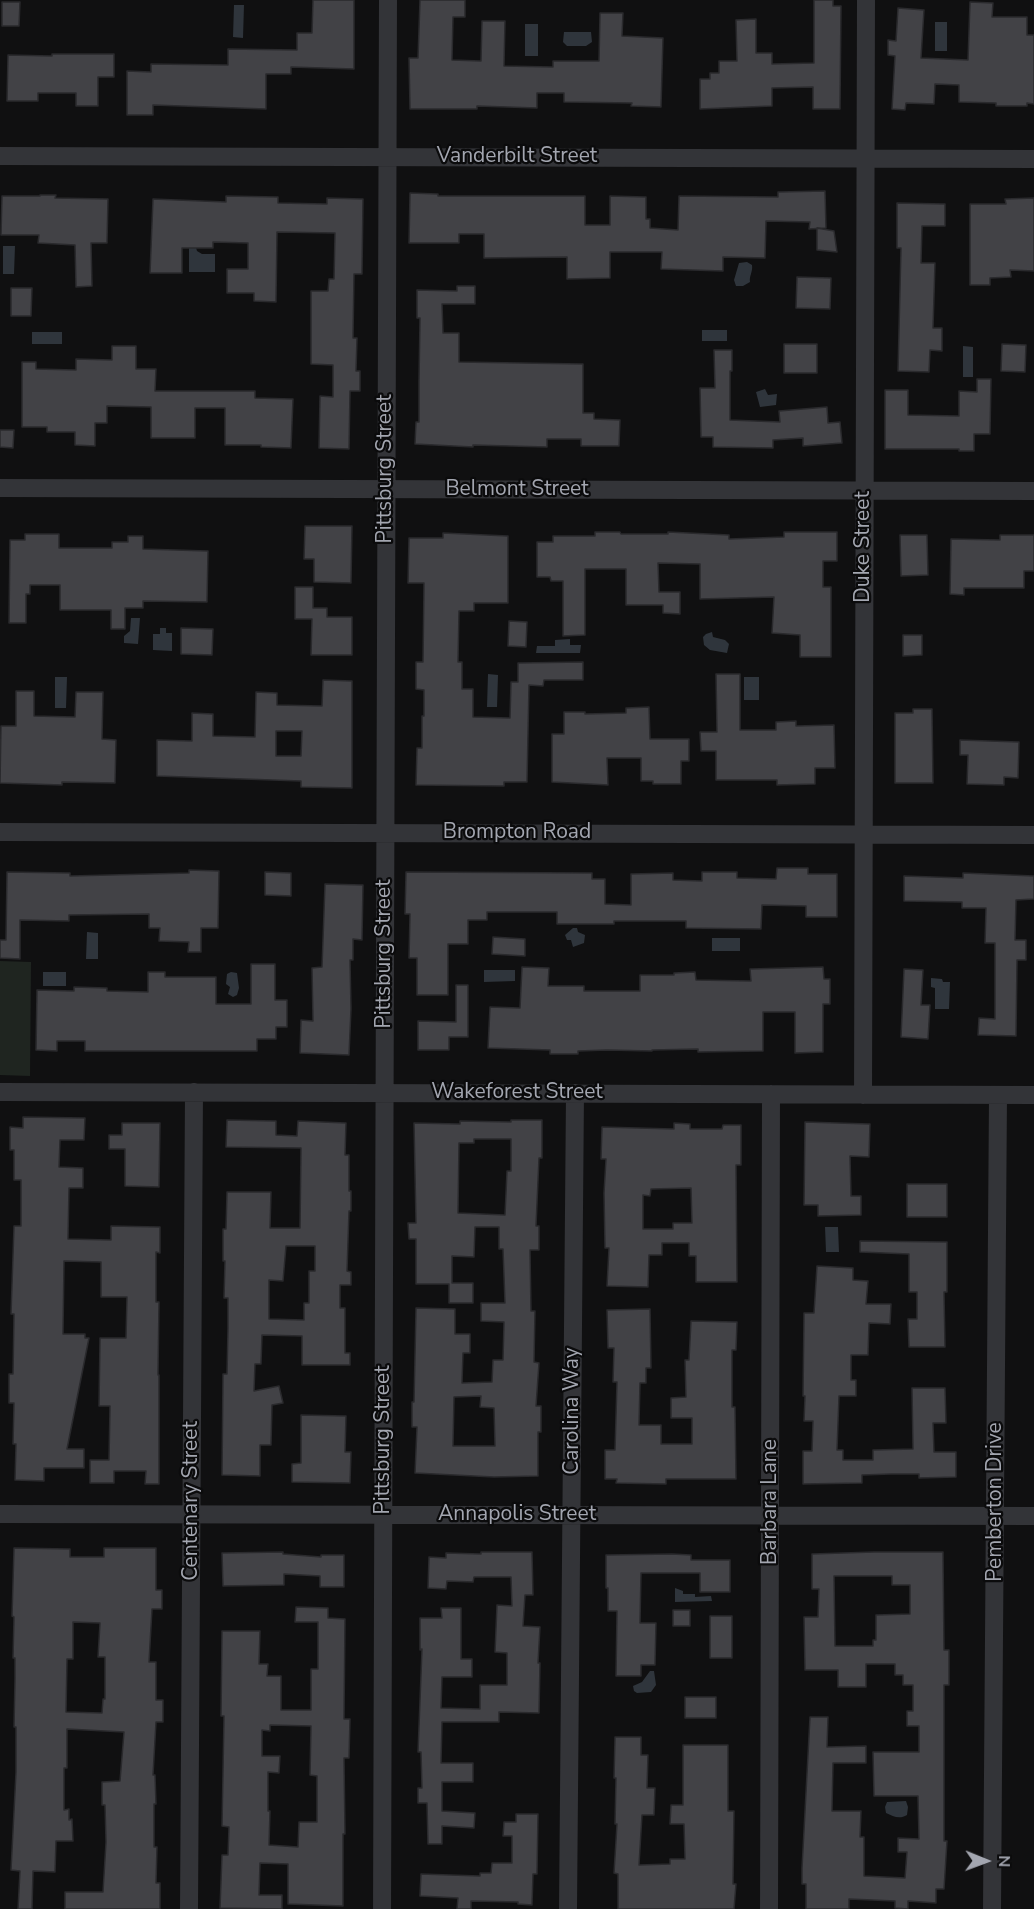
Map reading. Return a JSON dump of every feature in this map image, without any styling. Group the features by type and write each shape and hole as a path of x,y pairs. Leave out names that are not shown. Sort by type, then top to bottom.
{"street":[{"name":"Pittsburg Street","path":"382,1909 388,0"},
{"name":"Duke Street","path":"863,1095 866,0"},
{"name":"Vanderbilt Street","path":"0,156 1034,159"},
{"name":"Belmont Street","path":"0,488 1034,491"},
{"name":"Brompton Road","path":"0,832 1034,834"},
{"name":"Wakeforest Street","path":"0,1092 1034,1095"},
{"name":"Centenary Street","path":"189,1909 194,1092"},
{"name":"Carolina Way","path":"568,1909 575,1094"},
{"name":"Barbara Lane","path":"769,1909 771,1094"},
{"name":"Pemberton Drive","path":"993,1909 998,1095"},
{"name":"Annapolis Street","path":"0,1514 1034,1516"}],"shaded area":[{"path":"234,5 244,5 243,38 233,37"},
{"path":"935,22 947,22 947,51 935,51"},
{"path":"525,24 538,24 538,56 525,56"},
{"path":"564,32 591,32 592,42 586,46 567,46 563,42"},
{"path":"189,244 195,244 197,251 202,254 215,254 215,272 189,272"},
{"path":"3,246 15,246 14,274 3,274"},
{"path":"747,262 752,265 750,282 743,286 736,286 734,280 739,263"},
{"path":"702,330 727,330 727,341 702,341"},
{"path":"32,332 62,332 62,344 32,344"},
{"path":"963,346 973,347 973,377 963,377"},
{"path":"765,389 768,395 777,394 776,405 760,407 756,392"},
{"path":"131,618 140,618 138,644 124,643 124,636 130,631"},
{"path":"160,628 166,628 166,633 172,633 172,651 153,650 153,634 160,634"},
{"path":"712,632 713,637 725,640 729,644 727,653 710,650 704,645 703,637"},
{"path":"570,639 570,645 581,645 580,653 536,653 537,646 555,646 555,640"},
{"path":"488,674 498,675 497,707 487,707"},
{"path":"55,677 67,677 66,708 55,708"},
{"path":"744,677 759,677 759,700 744,700"},
{"path":"573,928 577,928 578,932 585,935 584,943 573,947 571,940 567,940 565,935"},
{"path":"87,932 98,933 98,959 86,959"},
{"path":"712,938 740,938 740,951 712,951"},
{"path":"0,961 31,962 30,1076 0,1075"},
{"path":"484,970 515,970 515,981 484,982"},
{"path":"43,972 66,972 66,986 43,986"},
{"path":"237,973 239,988 237,995 233,997 228,994 230,987 226,984 227,974"},
{"path":"931,978 950,982 949,1009 935,1009 935,988 931,987"},
{"path":"825,1227 838,1227 839,1252 826,1252"},
{"path":"675,1588 683,1591 683,1594 695,1594 695,1597 711,1596 712,1601 675,1602"},
{"path":"650,1671 654,1671 656,1685 651,1692 637,1693 634,1691 633,1686 642,1682"},
{"path":"906,1801 907,1815 899,1817 886,1813 887,1802"}],"building":[{"path":"313,0 354,0 354,69 291,67 291,74 266,74 266,109 153,105 153,115 127,115 127,71 151,72 151,64 228,65 228,49 297,50 297,33 312,33"},
{"path":"420,0 465,0 465,17 453,17 452,60 481,61 482,21 505,21 504,66 553,67 553,61 599,61 600,13 623,13 622,36 663,38 661,107 631,106 632,103 564,102 564,93 537,93 537,108 477,106 477,109 410,109 409,58 418,58"},
{"path":"814,0 833,0 833,6 841,6 840,109 813,109 813,87 772,88 772,106 700,109 700,79 710,79 710,73 719,73 719,61 737,61 736,20 756,19 756,53 772,53 772,64 814,63"},
{"path":"2,2 20,2 19,26 2,26"},
{"path":"970,2 993,3 992,17 1027,17 1027,35 1034,35 1034,104 996,106 996,103 959,102 959,85 935,84 934,104 906,103 905,110 892,109 895,56 888,55 888,40 896,41 898,8 924,10 921,58 968,60"},
{"path":"52,54 114,54 114,77 98,77 98,106 76,106 76,93 38,93 38,101 7,101 8,55 52,56"},
{"path":"825,191 826,228 809,229 810,222 766,221 765,258 723,257 723,271 661,269 662,252 610,252 610,278 567,279 567,257 484,258 484,234 459,234 459,243 409,243 410,193 438,194 438,196 585,196 585,225 610,225 610,196 646,197 646,219 650,219 650,228 678,230 679,196 778,197 778,192"},
{"path":"56,195 55,198 108,199 107,243 91,243 92,286 76,287 75,245 38,243 39,235 1,235 2,196"},
{"path":"226,196 278,197 278,203 327,204 327,198 363,199 362,274 354,274 353,338 357,338 356,371 360,371 360,391 350,391 349,449 319,448 320,396 333,397 333,365 311,364 311,291 328,291 329,279 334,279 335,233 277,232 276,302 254,301 254,293 227,293 227,269 248,269 248,243 213,242 213,248 182,248 182,273 150,273 153,199 226,202"},
{"path":"1034,198 1034,271 1010,270 1011,277 990,278 990,285 970,285 970,204 1006,204 1005,199"},
{"path":"897,203 945,204 945,226 922,226 921,263 935,263 933,328 942,328 942,351 930,350 929,372 898,371 901,248 897,248"},
{"path":"817,228 834,231 837,252 817,250"},
{"path":"797,277 831,278 830,309 796,308"},
{"path":"457,286 475,286 475,304 442,304 443,333 459,333 459,362 583,364 583,413 594,413 594,419 620,420 619,446 581,446 581,439 547,439 547,447 415,444 416,422 419,422 420,318 417,318 417,290 457,291"},
{"path":"11,288 32,288 31,316 11,316"},
{"path":"784,344 817,344 817,373 784,373"},
{"path":"1002,344 1026,345 1025,372 1001,371"},
{"path":"112,346 136,346 136,369 156,369 155,391 255,391 255,398 293,399 291,448 225,445 225,408 195,408 195,438 151,438 151,407 107,406 107,423 95,423 95,446 75,445 75,432 47,432 47,427 22,427 22,362 36,362 36,369 76,370 76,359 112,360"},
{"path":"714,350 732,350 730,420 780,422 779,411 827,407 828,423 840,422 842,443 803,446 803,438 773,440 773,448 713,447 713,437 701,437 700,388 715,388"},
{"path":"977,379 991,379 990,434 974,434 974,451 885,449 885,390 908,390 908,415 959,416 959,391 977,392"},
{"path":"0,430 14,430 13,448 0,447"},
{"path":"305,526 352,526 351,583 314,582 314,559 304,559"},
{"path":"595,532 729,535 729,539 784,537 784,532 837,532 837,561 823,561 823,587 831,587 831,657 800,657 800,635 772,633 774,597 700,599 700,564 658,563 659,592 680,592 680,614 663,613 663,605 626,605 626,569 585,569 585,635 563,636 563,581 551,581 550,577 537,577 537,542 553,542 553,536 595,536"},
{"path":"443,533 508,536 508,603 474,603 474,611 459,611 458,662 462,662 462,689 473,689 473,717 510,718 511,682 518,682 518,663 583,662 583,680 544,680 543,686 529,685 527,782 504,782 504,786 416,785 417,748 422,748 422,716 424,716 424,690 416,689 416,662 423,662 424,583 408,583 409,538 443,538"},
{"path":"25,534 59,534 59,548 112,548 112,542 128,542 128,536 143,536 143,549 208,551 207,602 143,601 143,608 125,608 125,629 111,629 111,610 60,610 60,585 30,585 30,594 26,594 26,623 9,623 10,540 25,540"},
{"path":"900,535 927,535 928,575 901,576"},
{"path":"1000,535 1034,535 1034,571 1024,571 1024,588 964,588 964,595 950,594 951,539 1000,540"},
{"path":"295,587 313,587 313,608 327,608 327,617 352,617 352,655 311,655 312,619 295,619"},
{"path":"509,621 527,622 526,647 508,646"},
{"path":"181,628 213,629 212,655 181,654"},
{"path":"903,635 922,635 922,655 903,656"},
{"path":"716,674 740,674 740,730 776,730 776,722 796,721 796,726 834,725 835,768 815,768 815,784 777,785 777,780 716,780 716,751 701,751 700,732 717,732"},
{"path":"323,680 352,681 352,788 301,787 301,781 157,776 157,740 192,741 192,713 213,714 213,736 255,737 256,692 277,693 277,705 322,706","holes":["276,731 302,731 301,756 276,756"]},
{"path":"16,691 34,691 34,716 75,717 76,692 103,692 102,739 116,740 115,783 62,782 62,785 0,783 1,726 16,726"},
{"path":"649,707 650,739 689,739 689,761 681,761 681,784 653,784 653,781 641,781 641,758 607,758 608,785 552,782 552,734 564,734 564,712 626,713 626,708"},
{"path":"913,709 932,709 933,783 895,783 895,713 913,713"},
{"path":"960,740 1019,742 1018,778 1004,777 1004,785 967,784 968,755 960,755"},
{"path":"777,868 808,868 808,874 837,874 837,917 806,917 806,906 762,905 761,929 686,928 686,921 557,924 557,912 487,912 487,920 468,920 468,944 448,944 448,995 417,995 417,958 409,958 410,914 405,914 406,872 592,873 592,879 605,879 605,904 631,905 631,874 673,873 673,880 702,881 702,872 737,872 737,878 776,879"},
{"path":"189,870 219,871 218,928 201,928 201,952 188,952 189,942 159,941 160,928 149,928 149,914 69,915 69,921 20,920 20,959 0,958 0,940 6,940 7,872 70,873 70,876 189,873"},
{"path":"265,872 291,873 291,896 265,895"},
{"path":"963,873 1034,876 1034,899 1016,900 1015,940 1026,940 1026,960 1017,960 1016,1036 978,1035 979,1018 995,1019 995,943 985,943 986,908 962,908 962,902 904,901 904,876 963,878"},
{"path":"325,884 363,885 362,940 353,939 353,960 350,960 349,1055 300,1053 301,1020 313,1021 312,968 322,967"},
{"path":"493,937 525,939 525,956 492,954"},
{"path":"251,964 275,964 275,1000 287,1000 287,1027 276,1027 276,1039 257,1039 257,1051 85,1051 85,1041 57,1041 57,1051 36,1050 37,990 74,991 74,987 148,992 148,972 165,972 165,977 216,977 216,1004 251,1004"},
{"path":"522,967 549,968 548,986 584,986 584,991 640,991 640,975 674,975 674,973 695,972 696,980 751,981 750,969 823,967 824,979 830,979 830,1004 823,1004 823,1052 795,1053 795,1012 763,1012 763,1051 607,1050 578,1051 578,1054 550,1054 550,1050 488,1048 490,1007 520,1008"},
{"path":"904,969 923,970 921,1005 930,1005 928,1039 901,1037"},
{"path":"456,985 468,985 468,1037 449,1037 449,1050 418,1050 418,1021 456,1022"},
{"path":"23,1117 85,1118 84,1140 60,1140 59,1167 83,1168 83,1188 69,1188 68,1239 111,1240 111,1226 160,1227 160,1253 156,1252 156,1302 159,1302 159,1484 145,1484 146,1471 114,1471 114,1483 90,1483 90,1460 109,1460 110,1406 99,1406 100,1338 126,1338 127,1297 101,1297 101,1262 64,1261 63,1334 85,1334 85,1338 89,1338 67,1449 84,1449 84,1468 44,1468 44,1481 15,1480 14,1403 9,1403 9,1374 13,1374 14,1314 11,1314 14,1226 21,1226 21,1180 14,1180 14,1150 10,1150 10,1127 23,1128"},
{"path":"227,1120 276,1121 276,1135 297,1136 298,1121 346,1123 345,1155 349,1155 349,1191 351,1191 347,1271 351,1272 351,1285 340,1285 340,1308 345,1308 345,1353 350,1353 350,1365 302,1365 302,1336 262,1335 261,1364 255,1364 254,1391 279,1386 283,1403 272,1405 271,1445 260,1445 260,1476 222,1475 223,1374 227,1374 228,1328 228,1298 224,1298 225,1261 223,1261 223,1229 226,1229 227,1192 271,1192 270,1228 300,1228 301,1148 226,1147","holes":["286,1246 315,1246 315,1271 309,1271 309,1303 304,1303 304,1320 269,1319 269,1280 283,1281"]},
{"path":"511,1120 542,1120 542,1158 539,1158 536,1226 539,1226 539,1250 530,1250 531,1311 535,1311 534,1362 539,1363 536,1406 541,1406 541,1432 538,1432 538,1476 494,1477 415,1473 417,1427 412,1427 412,1402 414,1402 416,1308 455,1309 455,1334 470,1334 470,1353 463,1353 462,1383 492,1382 493,1360 503,1360 504,1322 481,1321 481,1303 505,1303 503,1249 499,1249 499,1227 475,1227 474,1257 452,1256 452,1283 473,1283 473,1303 449,1303 449,1284 416,1284 416,1239 409,1239 408,1223 416,1223 414,1123 511,1122","holes":["474,1139 511,1139 511,1171 507,1171 505,1215 458,1213 459,1143 474,1143","481,1396 480,1407 494,1408 495,1446 453,1446 454,1397"]},
{"path":"805,1122 870,1124 869,1157 850,1156 851,1196 861,1196 861,1215 818,1216 818,1205 804,1205"},
{"path":"122,1123 160,1123 159,1187 125,1186 125,1149 109,1149 109,1135 122,1135"},
{"path":"674,1123 690,1124 690,1129 722,1129 723,1125 741,1125 741,1165 736,1165 737,1282 696,1282 696,1256 689,1256 689,1243 662,1243 662,1255 649,1255 648,1287 607,1286 609,1248 605,1248 606,1159 601,1159 602,1127 674,1129","holes":["691,1188 692,1223 673,1223 673,1229 643,1229 643,1195 650,1196 651,1189"]},
{"path":"907,1184 947,1184 947,1217 907,1217"},
{"path":"860,1241 947,1242 947,1292 944,1292 945,1347 909,1347 908,1319 917,1319 917,1292 909,1292 909,1254 860,1252"},
{"path":"817,1266 853,1268 853,1280 868,1281 866,1304 891,1304 890,1324 869,1323 868,1355 851,1355 851,1380 856,1380 856,1396 839,1396 837,1450 843,1450 843,1460 873,1460 873,1450 913,1449 912,1388 945,1388 946,1423 933,1423 934,1452 956,1452 956,1477 919,1478 919,1474 862,1475 862,1483 803,1484 803,1451 812,1451 813,1421 804,1421 804,1313 814,1313"},
{"path":"650,1309 651,1368 646,1368 646,1383 640,1383 639,1425 661,1425 661,1444 692,1444 692,1418 671,1418 671,1398 686,1397 685,1360 689,1360 691,1321 737,1322 736,1350 732,1350 736,1479 666,1479 666,1484 616,1483 617,1479 605,1479 605,1450 615,1450 617,1382 613,1382 614,1348 608,1348 607,1310"},
{"path":"301,1415 346,1416 345,1452 351,1452 350,1483 292,1482 292,1464 301,1463"},
{"path":"14,1548 70,1549 70,1557 104,1557 104,1548 156,1548 156,1590 162,1590 162,1609 152,1609 149,1662 156,1662 156,1700 163,1700 163,1722 156,1722 153,1775 155,1775 156,1804 154,1804 154,1847 157,1847 156,1883 160,1883 160,1909 65,1909 65,1892 103,1892 106,1842 102,1782 120,1781 124,1732 67,1729 64,1810 69,1809 69,1820 72,1819 73,1841 56,1841 55,1872 33,1871 32,1909 18,1909 20,1871 11,1870 16,1772 14,1617 12,1616","holes":["73,1622 100,1623 98,1657 105,1657 105,1699 103,1699 102,1713 66,1712 67,1659 73,1659"]},
{"path":"283,1552 283,1554 321,1557 321,1555 344,1555 344,1587 320,1587 320,1576 284,1574 284,1585 223,1586 222,1553"},
{"path":"481,1552 532,1552 533,1595 525,1595 523,1626 540,1627 539,1713 499,1712 499,1722 442,1722 441,1763 473,1763 473,1782 442,1782 442,1811 475,1813 474,1828 442,1826 442,1844 428,1844 427,1803 418,1803 418,1788 422,1788 421,1752 418,1752 422,1649 420,1650 420,1618 442,1618 441,1608 461,1608 461,1659 472,1659 472,1677 442,1677 441,1708 480,1709 480,1685 507,1685 507,1653 495,1652 497,1605 512,1606 511,1577 474,1577 473,1582 447,1581 446,1589 428,1588 429,1557 446,1558 446,1553 481,1554"},
{"path":"943,1552 944,1650 949,1650 949,1685 944,1685 944,1841 947,1841 944,1889 936,1889 936,1903 908,1901 908,1909 895,1908 895,1901 849,1899 849,1909 806,1909 806,1884 802,1884 802,1868 810,1717 828,1717 827,1747 866,1746 866,1763 833,1763 832,1811 861,1811 860,1837 864,1837 864,1876 905,1878 907,1852 898,1852 898,1838 919,1839 918,1796 874,1796 873,1752 919,1752 919,1726 907,1726 907,1711 913,1711 913,1685 903,1685 903,1675 895,1675 895,1664 866,1664 866,1687 838,1687 838,1670 805,1670 804,1617 818,1617 819,1589 812,1589 812,1554","holes":["834,1576 892,1576 892,1585 910,1585 910,1614 876,1615 876,1640 873,1640 873,1646 835,1646"]},
{"path":"606,1555 691,1555 691,1560 730,1560 730,1592 700,1592 700,1573 641,1573 640,1623 656,1623 655,1665 641,1665 641,1676 616,1676 617,1611 608,1611"},
{"path":"296,1607 328,1608 328,1618 345,1619 344,1719 350,1719 349,1758 344,1758 343,1906 288,1904 288,1864 260,1863 259,1895 282,1895 282,1909 220,1908 222,1855 228,1855 229,1827 222,1826 224,1716 221,1716 222,1631 260,1631 259,1664 268,1664 267,1676 281,1676 281,1710 311,1710 311,1669 318,1669 318,1622 295,1622","holes":["270,1725 311,1726 310,1775 317,1776 317,1822 299,1822 298,1847 269,1845 268,1772 279,1773 280,1756 262,1756 262,1730 270,1731"]},
{"path":"673,1610 690,1610 690,1626 673,1626"},
{"path":"710,1616 732,1616 732,1658 710,1658"},
{"path":"685,1697 716,1697 716,1718 685,1718"},
{"path":"615,1737 641,1737 641,1755 648,1755 647,1788 655,1788 654,1815 642,1815 639,1865 670,1864 670,1859 685,1859 684,1824 670,1824 671,1805 683,1805 683,1745 728,1745 728,1811 734,1811 733,1884 736,1884 734,1909 618,1909 618,1874 614,1873 617,1824 615,1824"},
{"path":"516,1814 538,1814 537,1874 533,1874 532,1905 518,1904 518,1902 471,1901 471,1909 457,1909 458,1898 420,1896 421,1874 480,1876 480,1873 491,1873 492,1863 512,1863 512,1836 503,1836 504,1822 516,1822"}]}
